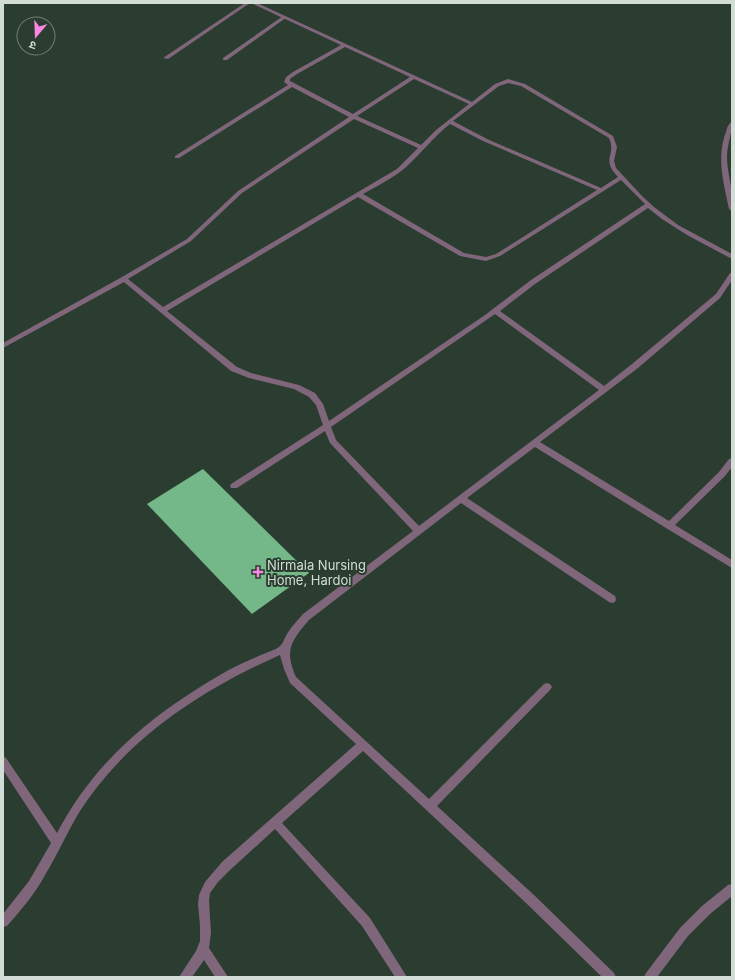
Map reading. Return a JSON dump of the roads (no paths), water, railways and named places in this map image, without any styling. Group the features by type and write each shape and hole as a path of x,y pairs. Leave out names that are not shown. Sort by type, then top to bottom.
{"street":[{"path":"166,58 248,3"},
{"path":"253,3 473,104"},
{"path":"225,59 285,17"},
{"path":"345,45 288,78 287,82 354,117 422,148"},
{"path":"3,346 124,279 189,240 200,232 210,219 240,192 413,77"},
{"path":"163,310 399,170 417,155 422,148 450,122 502,82 508,81 523,85 612,137 616,148 611,162 614,169 648,205 670,224 732,257"},
{"path":"177,157 291,85"},
{"path":"450,122 491,143 601,190"},
{"path":"732,124 723,161 732,205"},
{"path":"358,194 462,255 486,259 498,255 622,177"},
{"path":"234,486 327,426 495,311 533,282 648,205"},
{"path":"610,977 430,806 292,680 285,665 284,649 292,633 306,617 604,390 718,296 732,275"},
{"path":"124,279 234,369 249,375 296,387 312,395 319,404 332,441 418,532"},
{"path":"495,311 604,390"},
{"path":"535,443 732,564"},
{"path":"669,526 722,474 732,461"},
{"path":"462,499 612,599"},
{"path":"3,922 22,900 42,872 77,807 100,775 139,737 170,712 233,672 284,649"},
{"path":"430,806 547,687"},
{"path":"186,977 197,964 204,950 207,937 204,894 207,888 226,866 362,744"},
{"path":"3,761 57,843"},
{"path":"275,822 366,922 401,977"},
{"path":"650,977 684,932 706,910 732,889"},
{"path":"204,950 222,977"}],"place":[{"name":"Nirmala Nursing Home, Hardoi","path":"258,572"}]}
